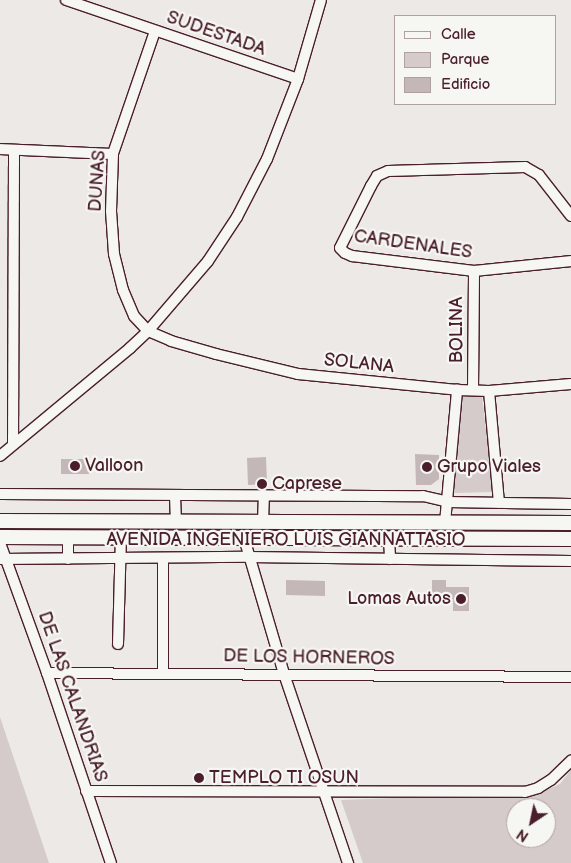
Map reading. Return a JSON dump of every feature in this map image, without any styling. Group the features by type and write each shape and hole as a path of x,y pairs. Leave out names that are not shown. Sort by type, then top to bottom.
{"main road":[{"name":"AVENIDA INGENIERO LUIS GIANNATTASIO","path":"0,521 571,523"},
{"name":"AVENIDA INGENIERO LUIS GIANNATTASIO","path":"0,537 571,539"}],"street":[{"name":"SUDESTADA","path":"66,0 298,79"},
{"path":"0,456 148,331 208,260 237,217 267,159 298,79 321,0"},
{"name":"DUNAS","path":"148,331 134,316 123,290 114,254 111,212 113,154 155,31"},
{"path":"0,149 14,152 113,154"},
{"path":"13,444 14,152"},
{"name":"CARDENALES","path":"571,216 538,175 525,167 388,171 377,176 340,248 352,256 474,270 571,261"},
{"name":"BOLINA","path":"473,390 474,270"},
{"name":"SOLANA","path":"148,331 171,341 216,354 298,374 457,390 489,391 571,384"},
{"path":"445,523 457,390"},
{"path":"489,391 499,503"},
{"path":"0,494 423,496 448,502 571,504"},
{"path":"175,495 176,522"},
{"path":"264,495 264,522"},
{"path":"68,537 68,559"},
{"path":"118,644 121,537"},
{"path":"244,538 248,557 284,674 326,792 348,863"},
{"path":"389,538 390,559"},
{"name":"DE LAS CALANDRIAS","path":"0,543 3,559 47,673 110,863"},
{"name":"AVENIDA INGENIERO LUIS GIANNATTASIO","path":"3,559 248,557 571,561"},
{"path":"163,558 163,673"},
{"name":"DE LOS HORNEROS","path":"47,673 571,678"},
{"path":"86,791 525,792 538,788 551,780 571,761"}],"green space":[{"path":"482,396 493,492 453,493 461,397"},
{"path":"0,717 49,863 0,863"},
{"path":"571,770 571,863 363,863 341,800 540,793 560,784"}],"building":[{"name":"Grupo Viales","path":"415,454 439,455 439,479 431,485 416,485"},
{"path":"266,457 267,484 248,485 247,458"},
{"name":"Valloon","path":"61,459 89,459 89,474 61,474"},
{"path":"286,580 325,581 325,596 286,595"},
{"path":"432,580 446,580 446,587 469,587 469,611 453,611 453,599 432,599"}],"place":[{"name":"Valloon","path":"75,466"},
{"name":"Grupo Viales","path":"427,467"},
{"name":"Caprese","path":"262,484"},
{"name":"Lomas Autos","path":"461,599"},
{"name":"TEMPLO TI OSUN","path":"199,778"}]}
